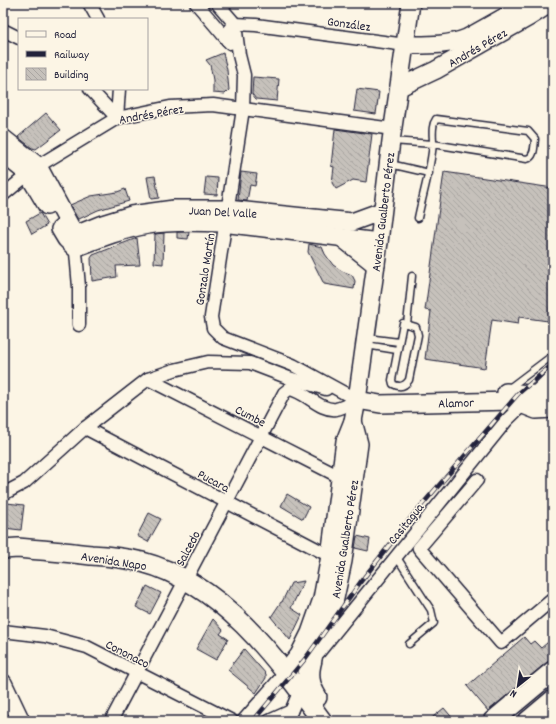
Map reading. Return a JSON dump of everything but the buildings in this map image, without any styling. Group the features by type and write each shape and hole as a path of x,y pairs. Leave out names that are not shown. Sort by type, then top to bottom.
{"main road":[{"name":"Avenida Gualberto Pérez","path":"286,672 299,655 310,633 322,599 330,556 346,441 353,421 357,400 411,3"},
{"name":"Andrés Pérez","path":"406,45 436,45 456,42 478,32 529,3"},
{"name":"Andrés Pérez","path":"400,87 436,70 551,3"},
{"path":"3,138 33,170 72,241"},
{"path":"3,153 33,170"},
{"name":"Juan Del Valle","path":"72,241 102,224 131,215 174,209 226,216 340,237 379,242"},
{"name":"Juan Del Valle","path":"226,216 352,222 382,211"},
{"path":"340,237 376,265"},
{"name":"Alamor","path":"357,400 380,395 504,392 526,400 536,410 553,409"},
{"name":"Alamor","path":"357,400 380,404 513,401 553,396"},
{"name":"Avenida Gualberto Pérez","path":"312,660 334,603 343,561 359,444 353,421"},
{"name":"Avenida Napo","path":"8,547 114,557 141,562 165,570 186,580 205,591 224,606 286,672 311,706 336,721"},
{"path":"311,706 312,689 309,679 309,670 312,660"},
{"path":"493,721 553,672"},
{"path":"3,683 21,721"},
{"path":"528,721 553,700"}],"street":[{"path":"89,3 97,18"},
{"name":"Gonzalo Martín","path":"196,3 228,40 238,55"},
{"path":"217,3 231,19"},
{"path":"228,40 231,19 229,7 232,3"},
{"name":"Gonzalo Martín","path":"231,19 238,55 244,75 243,109 211,317 212,328 223,338 293,365 357,400"},
{"name":"González","path":"231,19 256,25 406,45"},
{"path":"3,30 18,38"},
{"path":"91,90 117,118"},
{"path":"117,118 119,90"},
{"name":"Andrés Pérez","path":"3,195 33,170 117,118 170,107 213,105 392,135"},
{"path":"72,241 79,287 79,325"},
{"path":"3,494 24,483 85,428 148,379 174,370 208,362 250,362 289,378 324,388 357,400"},
{"name":"Casitagua","path":"312,660 506,421 552,376"},
{"name":"Cumbe","path":"148,379 340,477"},
{"name":"Alamor","path":"289,389 296,390 326,407 336,409 357,400"},
{"name":"Salcedo","path":"111,721 284,393 289,389"},
{"name":"Pucara","path":"85,428 330,556"},
{"path":"477,480 419,548 501,643 553,599"},
{"name":"Cononaco","path":"3,631 45,636 87,647 232,721"},
{"path":"243,721 286,672"},
{"path":"269,721 289,716 311,706"}],"lane":[{"path":"392,135 432,144 527,159 533,156 535,139 528,131 436,119 433,124 432,144 429,173 418,218"},
{"path":"388,164 429,173"},
{"path":"407,324 412,276"},
{"path":"403,323 407,324 416,327 418,335 409,380 406,385 401,387 393,384 392,380 403,323"},
{"path":"365,342 399,342"},
{"path":"365,342 398,350"},
{"path":"504,392 553,355"},
{"path":"396,556 431,610 434,620 434,623 409,644"}],"railway":[{"path":"253,721 305,659 362,580 414,514 519,393 553,364"}]}
